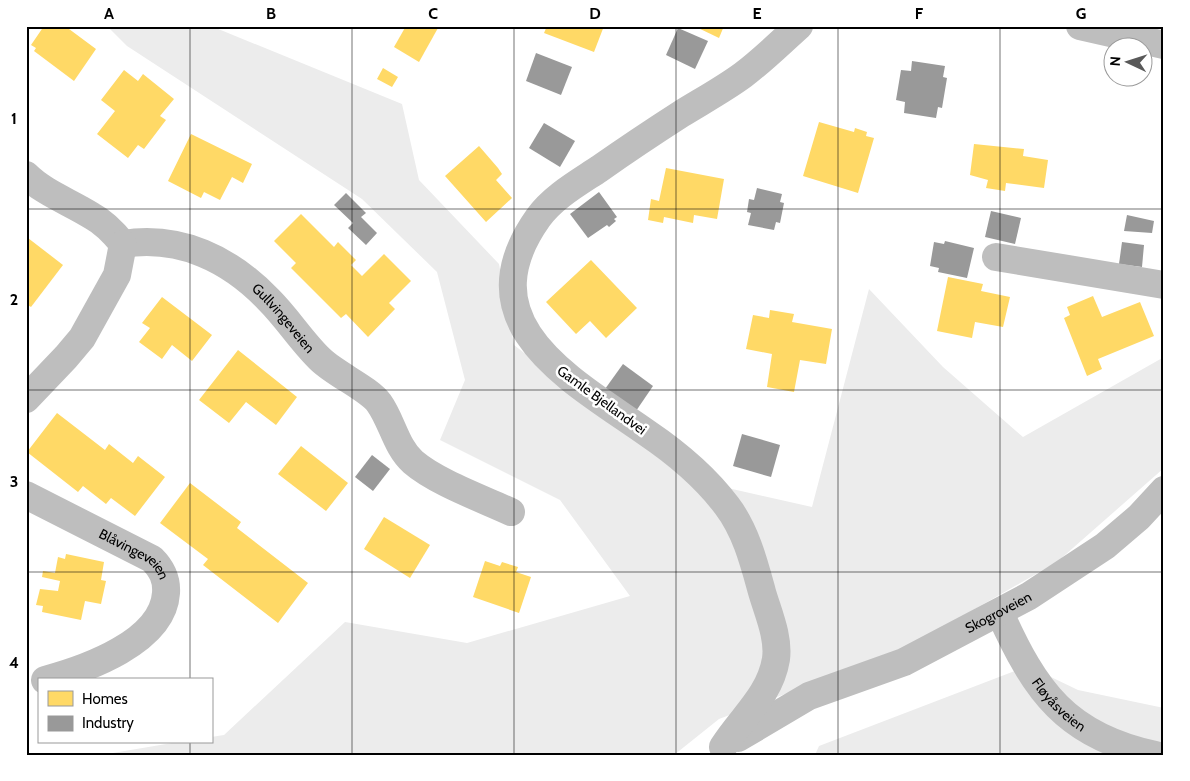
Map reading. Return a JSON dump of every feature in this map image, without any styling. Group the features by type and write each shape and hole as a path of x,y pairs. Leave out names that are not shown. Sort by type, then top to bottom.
{"street":[{"name":"Gamle Bjellandvei","path":"717,751 758,703 776,661 774,634 751,552 727,506 694,471 649,434 565,376 531,340 522,327 514,301 512,288 514,263 528,234 549,205 634,145 744,74 799,26"},
{"path":"1080,26 1164,45"},
{"path":"26,175 35,184 99,221 110,229 123,244 117,275 82,338 26,399"},
{"name":"Gullvingeveien","path":"123,244 141,241 175,243 218,258 234,268 269,299 320,359 337,374 365,391 378,402 406,454 414,463 445,481 512,512"},
{"path":"996,257 1164,285"},
{"name":"Skogroveien","path":"717,751 809,696 904,662 1000,613 1067,573 1105,546 1139,517 1164,490"},
{"name":"Blåvingeveien","path":"26,496 152,559 159,566 167,585 162,613 136,642 74,672 52,678"},
{"name":"Fløyåsveien","path":"1000,613 1024,664 1050,701 1099,737 1126,749 1155,755"},
{"path":"26,685 38,681"}],"shaded area":[{"path":"107,26 211,26 402,104 419,180 499,264 514,345 684,478 812,507 869,289 943,367 1023,437 1164,357 1164,468 1057,562 907,648 719,719 674,755 101,755 166,744 212,744 212,737 224,735 345,622 467,643 630,596 560,500 440,440 465,380 437,272 362,199 127,46"},
{"path":"1028,666 1078,690 1164,708 1164,755 815,755 819,746"}],"building: Homes":[{"path":"44,26 65,26 96,49 74,81 34,51 36,48 31,45"},
{"path":"406,26 438,28 419,62 394,47"},
{"path":"547,26 604,26 594,52 544,33"},
{"path":"694,26 724,26 719,38"},
{"path":"383,68 398,77 392,87 377,79"},
{"path":"124,70 138,81 143,74 174,99 160,116 166,120 144,149 138,145 128,158 97,134 115,111 101,100"},
{"path":"819,122 854,132 855,128 867,132 866,136 874,138 858,193 803,176"},
{"path":"191,134 252,164 243,183 232,177 220,200 204,192 201,198 168,181"},
{"path":"974,144 1024,149 1023,156 1048,160 1044,188 1006,183 1005,191 986,188 988,180 970,175"},
{"path":"479,146 502,174 496,180 512,198 486,222 445,176"},
{"path":"666,168 724,179 717,219 694,215 693,223 664,217 663,223 648,220 651,199 659,201"},
{"path":"301,214 334,247 338,242 356,260 351,265 362,276 384,254 411,281 389,303 395,309 368,337 346,314 341,318 291,268 296,263 274,241"},
{"path":"28,238 63,265 31,307 26,304"},
{"path":"591,260 637,308 606,338 590,321 576,334 546,302"},
{"path":"948,277 983,284 981,291 1010,297 1003,327 975,322 972,338 937,331"},
{"path":"1093,296 1102,317 1140,302 1154,336 1098,359 1102,369 1087,376 1064,318 1070,315 1067,307"},
{"path":"162,297 212,335 192,361 172,345 162,359 139,342 150,328 142,323"},
{"path":"770,310 794,314 792,322 832,329 826,364 800,360 794,392 767,387 772,354 746,349 753,315 769,318"},
{"path":"238,350 297,397 276,425 246,402 229,423 199,400"},
{"path":"57,413 105,450 109,444 133,463 138,456 165,477 135,516 111,498 106,504 83,486 78,492 27,452"},
{"path":"301,446 348,483 326,511 278,474"},
{"path":"190,483 241,522 237,528 308,583 278,623 203,565 208,559 160,523"},
{"path":"384,517 430,545 410,578 364,549"},
{"path":"66,554 104,562 101,580 106,581 101,604 85,601 81,620 42,612 43,606 36,605 40,589 58,591 60,581 42,577 43,571 55,573 58,557 65,559"},
{"path":"485,561 500,566 502,562 518,567 516,572 531,577 519,613 473,597"}],"building: Industry":[{"path":"678,28 708,41 695,69 666,55"},
{"path":"536,53 572,67 561,95 526,81"},
{"path":"912,61 945,66 943,77 947,78 942,108 938,107 936,118 904,113 905,102 896,100 901,70 911,71"},
{"path":"544,123 575,141 560,167 529,148"},
{"path":"757,188 782,194 780,202 784,203 780,223 776,222 774,230 748,225 751,213 747,212 749,199 754,200"},
{"path":"599,192 617,217 614,219 616,221 609,227 607,225 588,238 570,214"},
{"path":"346,193 366,213 361,217 377,233 366,245 348,228 353,223 334,205"},
{"path":"991,211 1021,218 1015,244 985,237"},
{"path":"1127,215 1154,221 1152,233 1124,231"},
{"path":"945,241 974,248 967,278 938,272 939,268 930,266 934,242 944,244"},
{"path":"1122,242 1144,245 1142,267 1119,264"},
{"path":"623,364 653,386 636,411 605,389"},
{"path":"742,434 780,445 771,477 733,466"},
{"path":"372,455 390,469 373,491 355,477"}]}
